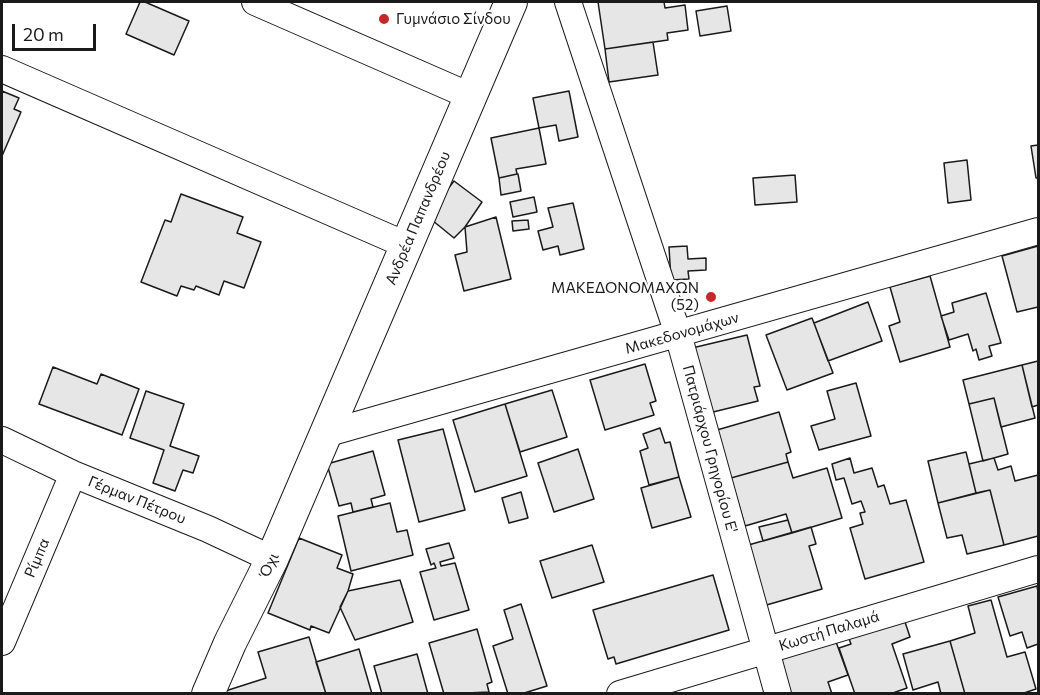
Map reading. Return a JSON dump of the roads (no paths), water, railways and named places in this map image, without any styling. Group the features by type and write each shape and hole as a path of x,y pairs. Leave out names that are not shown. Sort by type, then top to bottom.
{"street":[{"path":"255,2 470,96"},
{"name":"Ανδρέα Παπανδρέου","path":"325,434 510,2"},
{"name":"Πατριάρχου Γρηγορίου Ε'","path":"568,2 678,334 778,693"},
{"path":"2,69 406,245"},
{"name":"Μακεδονομάχων","path":"325,434 1038,231"},
{"name":"Όχι","path":"208,693 272,559 325,434"},
{"name":"Γέρμαν Πέτρου","path":"2,440 74,474 208,529 272,559"},
{"name":"Ρίμπα","path":"2,642 74,474"},
{"name":"Κωστή Παλαμά","path":"620,693 1038,568"}],"place":[{"name":"Γυμνάσιο Σίνδου","path":"384,19"},
{"name":"ΜΑΚΕΔΟΝΟΜΑΧΩΝ (52)","path":"711,297"}]}
